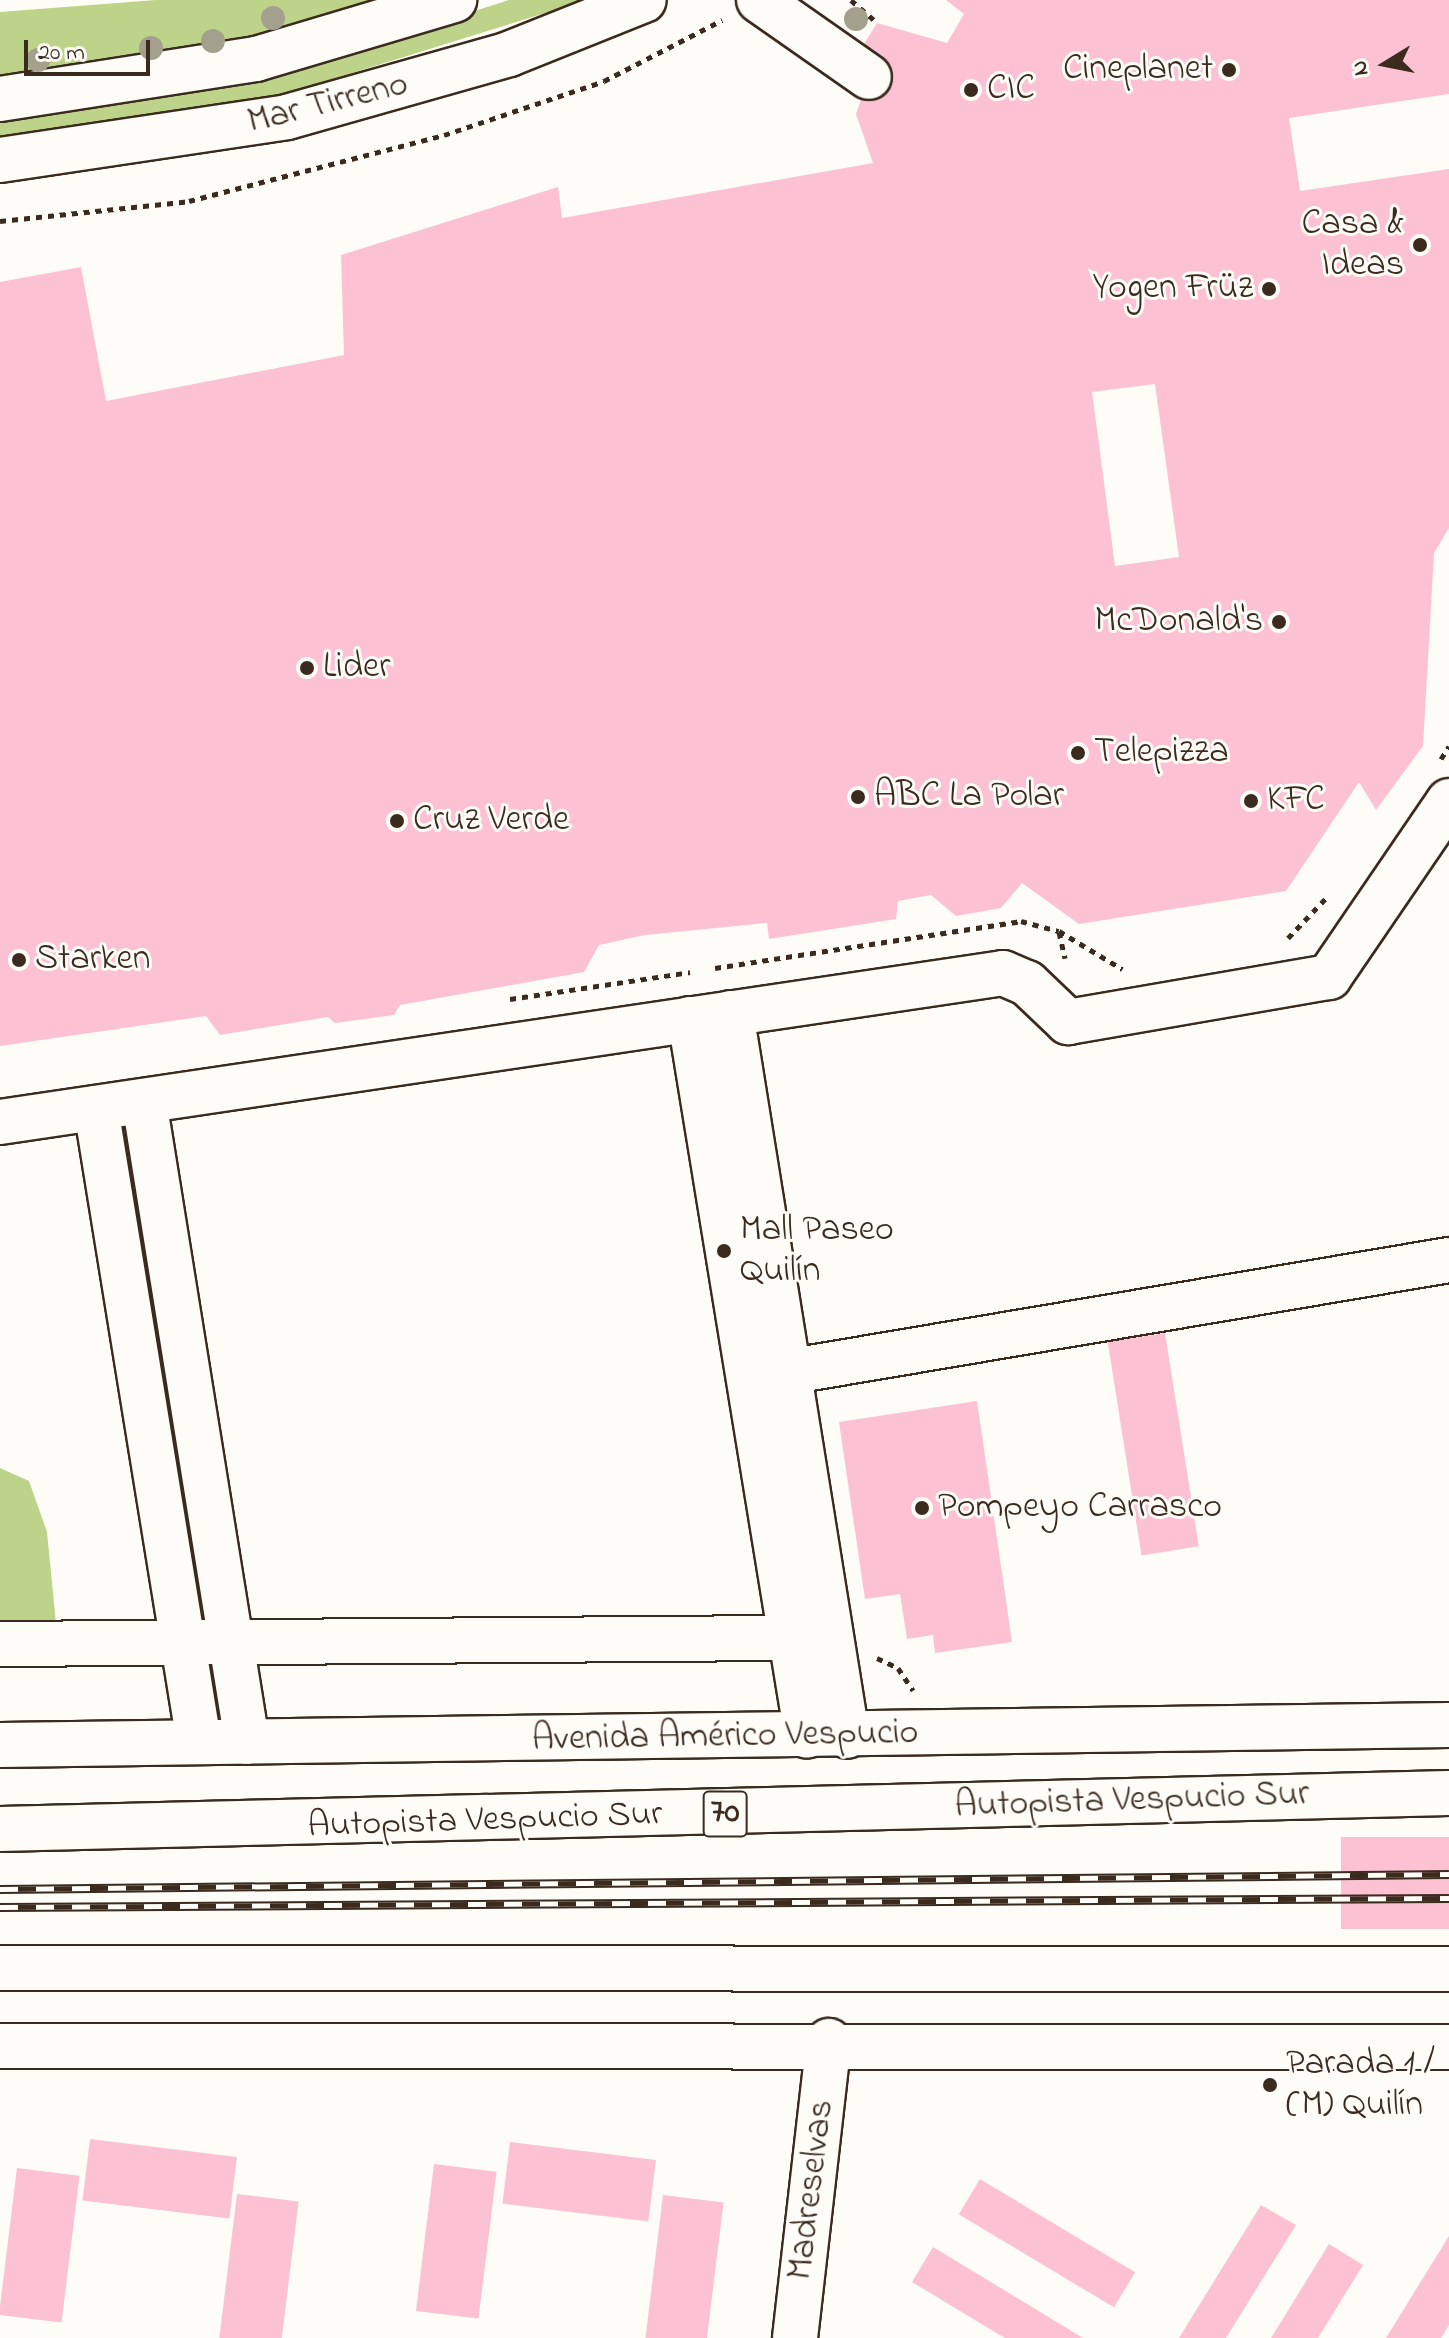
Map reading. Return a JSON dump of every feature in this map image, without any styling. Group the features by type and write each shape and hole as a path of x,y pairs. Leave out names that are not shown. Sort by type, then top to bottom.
{"main road":[{"name":"Mar Tirreno","path":"0,99 256,59 454,0"},
{"name":"Mar Tirreno","path":"0,160 123,147 302,114 509,54 644,0"},
{"path":"746,5 869,77"},
{"path":"0,1122 1003,973 1027,983 1068,1022 1329,977 1449,801"},
{"path":"710,1016 827,1736"},
{"path":"144,1101 247,1742"},
{"path":"96,1108 199,1742"},
{"path":"767,1375 1449,1260"},
{"path":"767,1375 788,1638 827,1736"},
{"path":"0,1644 788,1638"},
{"name":"Avenida Américo Vespucio","path":"0,1745 827,1736 1449,1725"},
{"name":"Autopista Vespucio Sur","path":"0,1829 1449,1793"},
{"path":"0,1968 1449,1969"},
{"path":"0,2046 829,2041 1449,2047"},
{"name":"Madreselvas","path":"795,2338 829,2041"}],"path":[{"path":"851,0 877,23"},
{"path":"0,221 189,201 444,135 604,81 746,5"},
{"path":"869,1657 898,1668 919,1700"}],"green space":[{"path":"156,0 387,0 223,50 65,79 0,77 0,12"},
{"path":"509,0 587,0 278,96 0,138 0,106 409,32"},
{"path":"0,1468 29,1481 47,1532 58,1644 45,1667 0,1668"}],"building":[{"path":"946,0 1449,0 1449,94 1289,118 1300,191 1449,169 1449,528 1434,553 1423,746 1376,810 1359,782 1286,891 1079,924 1022,883 1001,908 956,916 931,895 898,901 896,919 769,939 767,923 645,935 599,945 584,972 400,1005 394,1015 335,1023 328,1017 220,1035 206,1016 0,1046 0,282 81,267 106,401 344,355 341,255 558,187 562,218 873,163 856,114 869,77 856,57 877,23 947,43 964,14","holes":["1155,384 1179,557 1115,566 1092,392"]},
{"path":"1165,1333 1199,1546 1142,1555 1108,1342"},
{"name":"Pompeyo Carrasco","path":"977,1401 1012,1642 935,1653 933,1635 907,1639 900,1594 865,1599 839,1422"},
{"path":"1341,1837 1449,1837 1449,1929 1341,1929"},
{"path":"90,2139 237,2157 229,2219 82,2201"},
{"path":"510,2142 656,2160 648,2221 502,2204"},
{"path":"434,2164 497,2172 478,2319 416,2311"},
{"path":"17,2168 80,2176 61,2323 0,2315"},
{"path":"980,2179 1135,2272 1114,2307 959,2214"},
{"path":"237,2194 299,2202 282,2338 219,2338"},
{"path":"663,2195 724,2202 707,2338 645,2338"},
{"path":"1261,2205 1296,2225 1226,2338 1179,2338"},
{"path":"1449,2236 1449,2325 1441,2338 1386,2338"},
{"path":"1329,2244 1363,2265 1318,2338 1271,2338"},
{"path":"933,2247 1083,2338 1005,2338 912,2282"}],"railway":[{"path":"0,1889 1449,1874"},
{"path":"0,1907 1449,1898"}],"place":[{"name":"Cineplanet","path":"1229,70"},
{"name":"CIC","path":"971,90"},
{"name":"Casa & Ideas","path":"1420,245"},
{"name":"Yogen Früz","path":"1269,289"},
{"name":"McDonald's","path":"1279,622"},
{"name":"Lider","path":"307,668"},
{"name":"Telepizza","path":"1078,753"},
{"name":"ABC La Polar","path":"858,797"},
{"name":"KFC","path":"1251,801"},
{"name":"Cruz Verde","path":"397,821"},
{"name":"Starken","path":"19,960"},
{"name":"Mall Paseo Quilín","path":"724,1251"},
{"name":"Pompeyo Carrasco","path":"922,1508"},
{"name":"Parada 1 / (M) Quilín","path":"1270,2085"}]}
